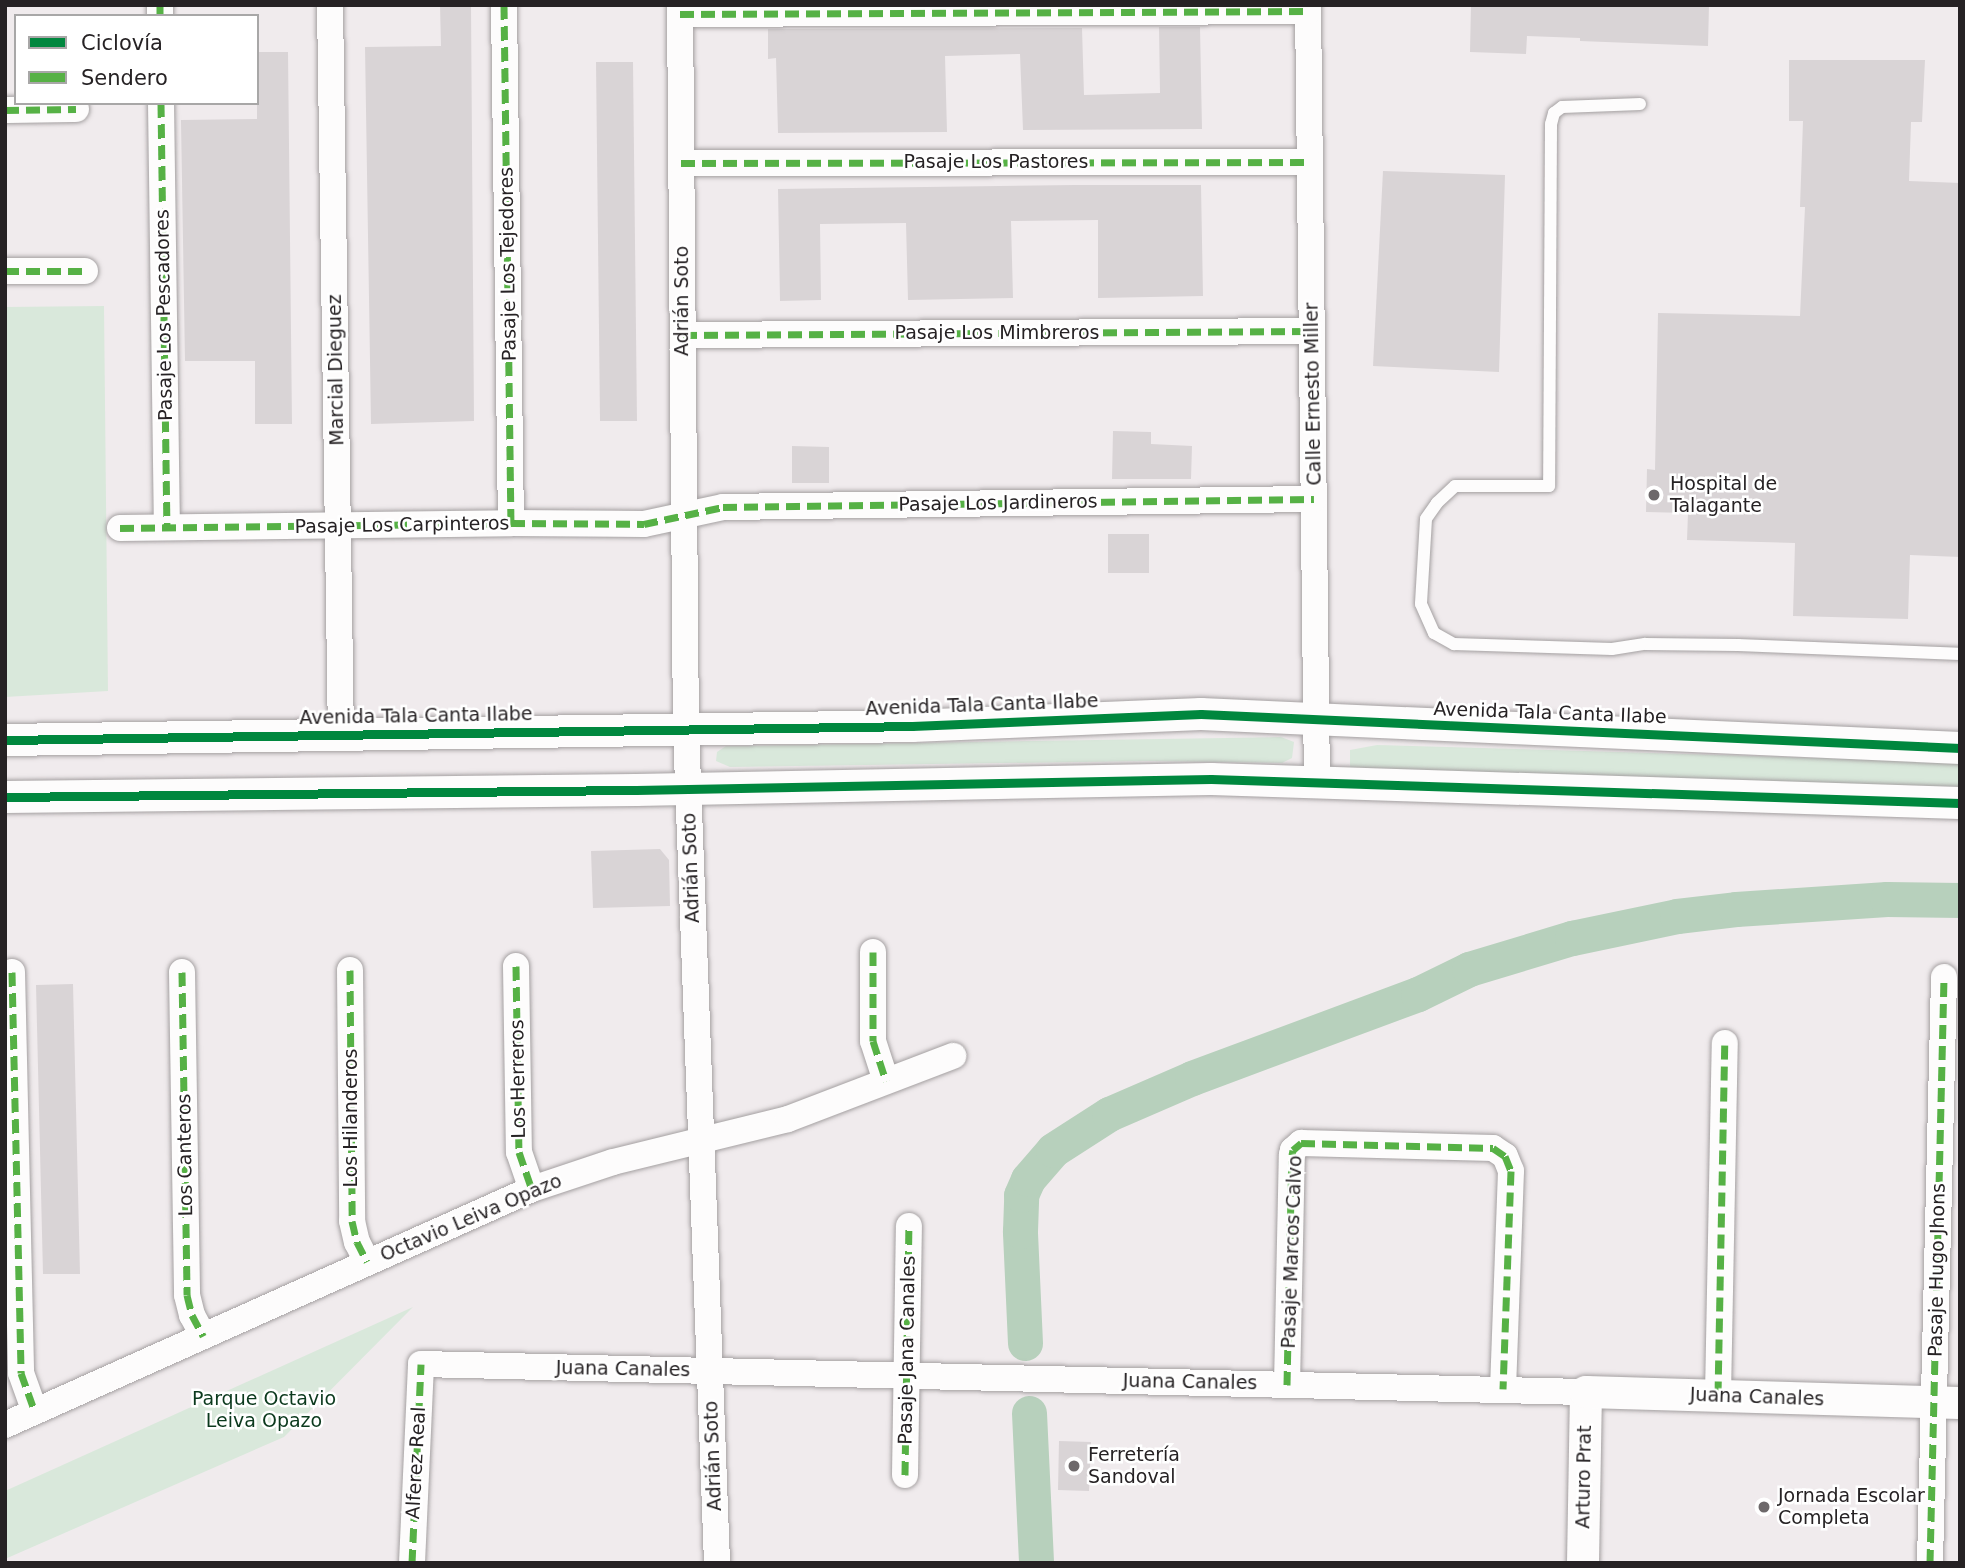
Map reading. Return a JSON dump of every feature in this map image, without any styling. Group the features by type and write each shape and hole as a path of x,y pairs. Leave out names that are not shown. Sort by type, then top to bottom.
{"street":[{"name":"Marcial Dieguez","path":"330,5 341,735"},
{"name":"Pasaje Los Tejedores","path":"504,5 511,523"},
{"path":"680,9 1308,8"},
{"name":"Calle Ernesto Miller","path":"1308,8 1317,782"},
{"name":"Adrián Soto","path":"680,9 686,729 718,1563"},
{"name":"Pasaje Los Pescadores","path":"161,105 167,527"},
{"path":"5,110 76,109"},
{"name":"Pasaje Los Pastores","path":"681,163 1310,162"},
{"path":"5,271 85,271"},
{"name":"Pasaje Los Mimbreros","path":"682,335 1312,331"},
{"name":"Pasaje Los Jardineros","path":"684,517 723,507 1314,499"},
{"name":"Pasaje Los Carpinteros","path":"120,528 644,524 684,517"},
{"name":"Avenida Tala Canta Ilabe","path":"5,740 1002,724 1200,714 1960,748"},
{"path":"5,797 688,788 1056,779 1211,779 1960,803"},
{"path":"873,953 873,1041 886,1081"},
{"name":"Los Herreros","path":"516,967 519,1152 532,1189"},
{"name":"Los Hilanderos","path":"350,970 352,1221 357,1242 367,1262"},
{"path":"12,972 21,1373 35,1412"},
{"name":"Los Canteros","path":"182,972 187,1295 192,1315 202,1336"},
{"name":"Pasaje Hugo Jhons","path":"1930,1563 1947,1402 1944,977"},
{"path":"1718,1395 1725,1043"},
{"name":"Octavio Leiva Opazo","path":"5,1425 532,1189 613,1162 788,1119 953,1056"},
{"name":"Pasaje Marcos Calvo","path":"1287,1385 1292,1155 1293,1150 1301,1143 1493,1148 1504,1156 1511,1171 1503,1390"},
{"name":"Pasaje Jana Canales","path":"905,1475 909,1226"},
{"name":"Juana Canales","path":"421,1364 1947,1402"},
{"name":"Alferez Real","path":"412,1563 421,1364"},
{"name":"Arturo Prat","path":"1583,1563 1586,1392"}],"lane":[{"path":"1640,104 1562,107 1554,113 1551,124 1549,486 1455,486 1437,503 1426,519 1421,604 1434,633 1454,644 1612,649 1645,645 1738,645 1960,654"}],"green space":[{"path":"104,306 108,691 5,697 5,307"},
{"path":"1281,737 1294,742 1292,758 1282,763 1147,761 730,767 716,761 717,752 726,746"},
{"path":"1377,745 1960,762 1960,791 1350,768 1350,750"},
{"name":"Parque Octavio Leiva Opazo","path":"413,1307 284,1437 5,1559 5,1491"}],"building":[{"path":"440,5 471,5 474,421 371,424 365,47 441,46"},
{"path":"1471,5 1709,5 1708,46 1527,36 1526,54 1470,52"},
{"path":"1159,27 1200,27 1202,129 1023,130 1020,54 945,56 947,132 778,133 776,58 768,59 768,29 1082,28 1084,95 1160,93"},
{"path":"259,52 288,52 292,424 255,424 255,361 185,361 181,120 257,119"},
{"path":"1789,60 1925,60 1922,122 1911,122 1909,181 1960,183 1960,557 1910,555 1908,619 1793,616 1795,543 1687,540 1688,513 1646,512 1647,469 1655,470 1658,313 1800,316 1805,207 1800,207 1803,121 1789,121"},
{"path":"596,62 633,62 637,421 600,421"},
{"path":"1383,171 1505,175 1499,372 1373,366"},
{"path":"1201,185 1203,296 1098,298 1098,220 1011,221 1013,298 908,300 906,223 820,224 821,300 780,301 778,189"},
{"path":"1113,431 1151,432 1151,444 1192,446 1191,479 1112,479"},
{"path":"792,446 829,447 829,483 792,483"},
{"path":"1108,534 1149,534 1149,573 1108,573"},
{"path":"660,849 669,860 670,906 593,908 591,851"},
{"path":"73,984 80,1274 43,1274 36,985"},
{"name":"Ferretería Sandoval","path":"1059,1441 1091,1442 1089,1491 1058,1490"}],"waterway":[{"path":"1025,1343 1021,1195 1028,1179 1053,1150 1109,1114 1192,1078 1418,994 1469,969 1572,938 1677,916 1736,909 1887,899 1960,900"},
{"path":"1029,1413 1036,1563"}],"marked path":[{"path":"160,5 160,14"},
{"path":"504,5 511,523"},
{"path":"680,14 1308,11"},
{"path":"161,105 167,527"},
{"path":"5,110 76,109"},
{"path":"681,163 1310,162"},
{"path":"5,271 85,271"},
{"path":"683,335 1312,331"},
{"path":"120,528 644,524 723,507 1314,499"},
{"path":"873,952 873,1041 886,1081"},
{"path":"516,966 519,1152 532,1189"},
{"path":"350,970 352,1221 357,1242 367,1262"},
{"path":"12,972 21,1373 35,1412"},
{"path":"182,972 187,1295 192,1315 203,1336"},
{"path":"1930,1563 1944,977"},
{"path":"1718,1395 1725,1043"},
{"path":"1287,1385 1292,1155 1293,1150 1301,1143 1493,1148 1505,1156 1511,1171 1503,1389"},
{"path":"905,1475 909,1226"},
{"path":"412,1563 421,1364"}],"cycle path":[{"path":"5,740 912,726 1201,714 1960,748"},
{"path":"5,797 636,790 1211,779 1960,803"}],"place":[{"name":"Hospital de Talagante","path":"1654,495"},
{"name":"Ferretería Sandoval","path":"1074,1466"},
{"name":"Jornada Escolar Completa","path":"1764,1507"}]}
